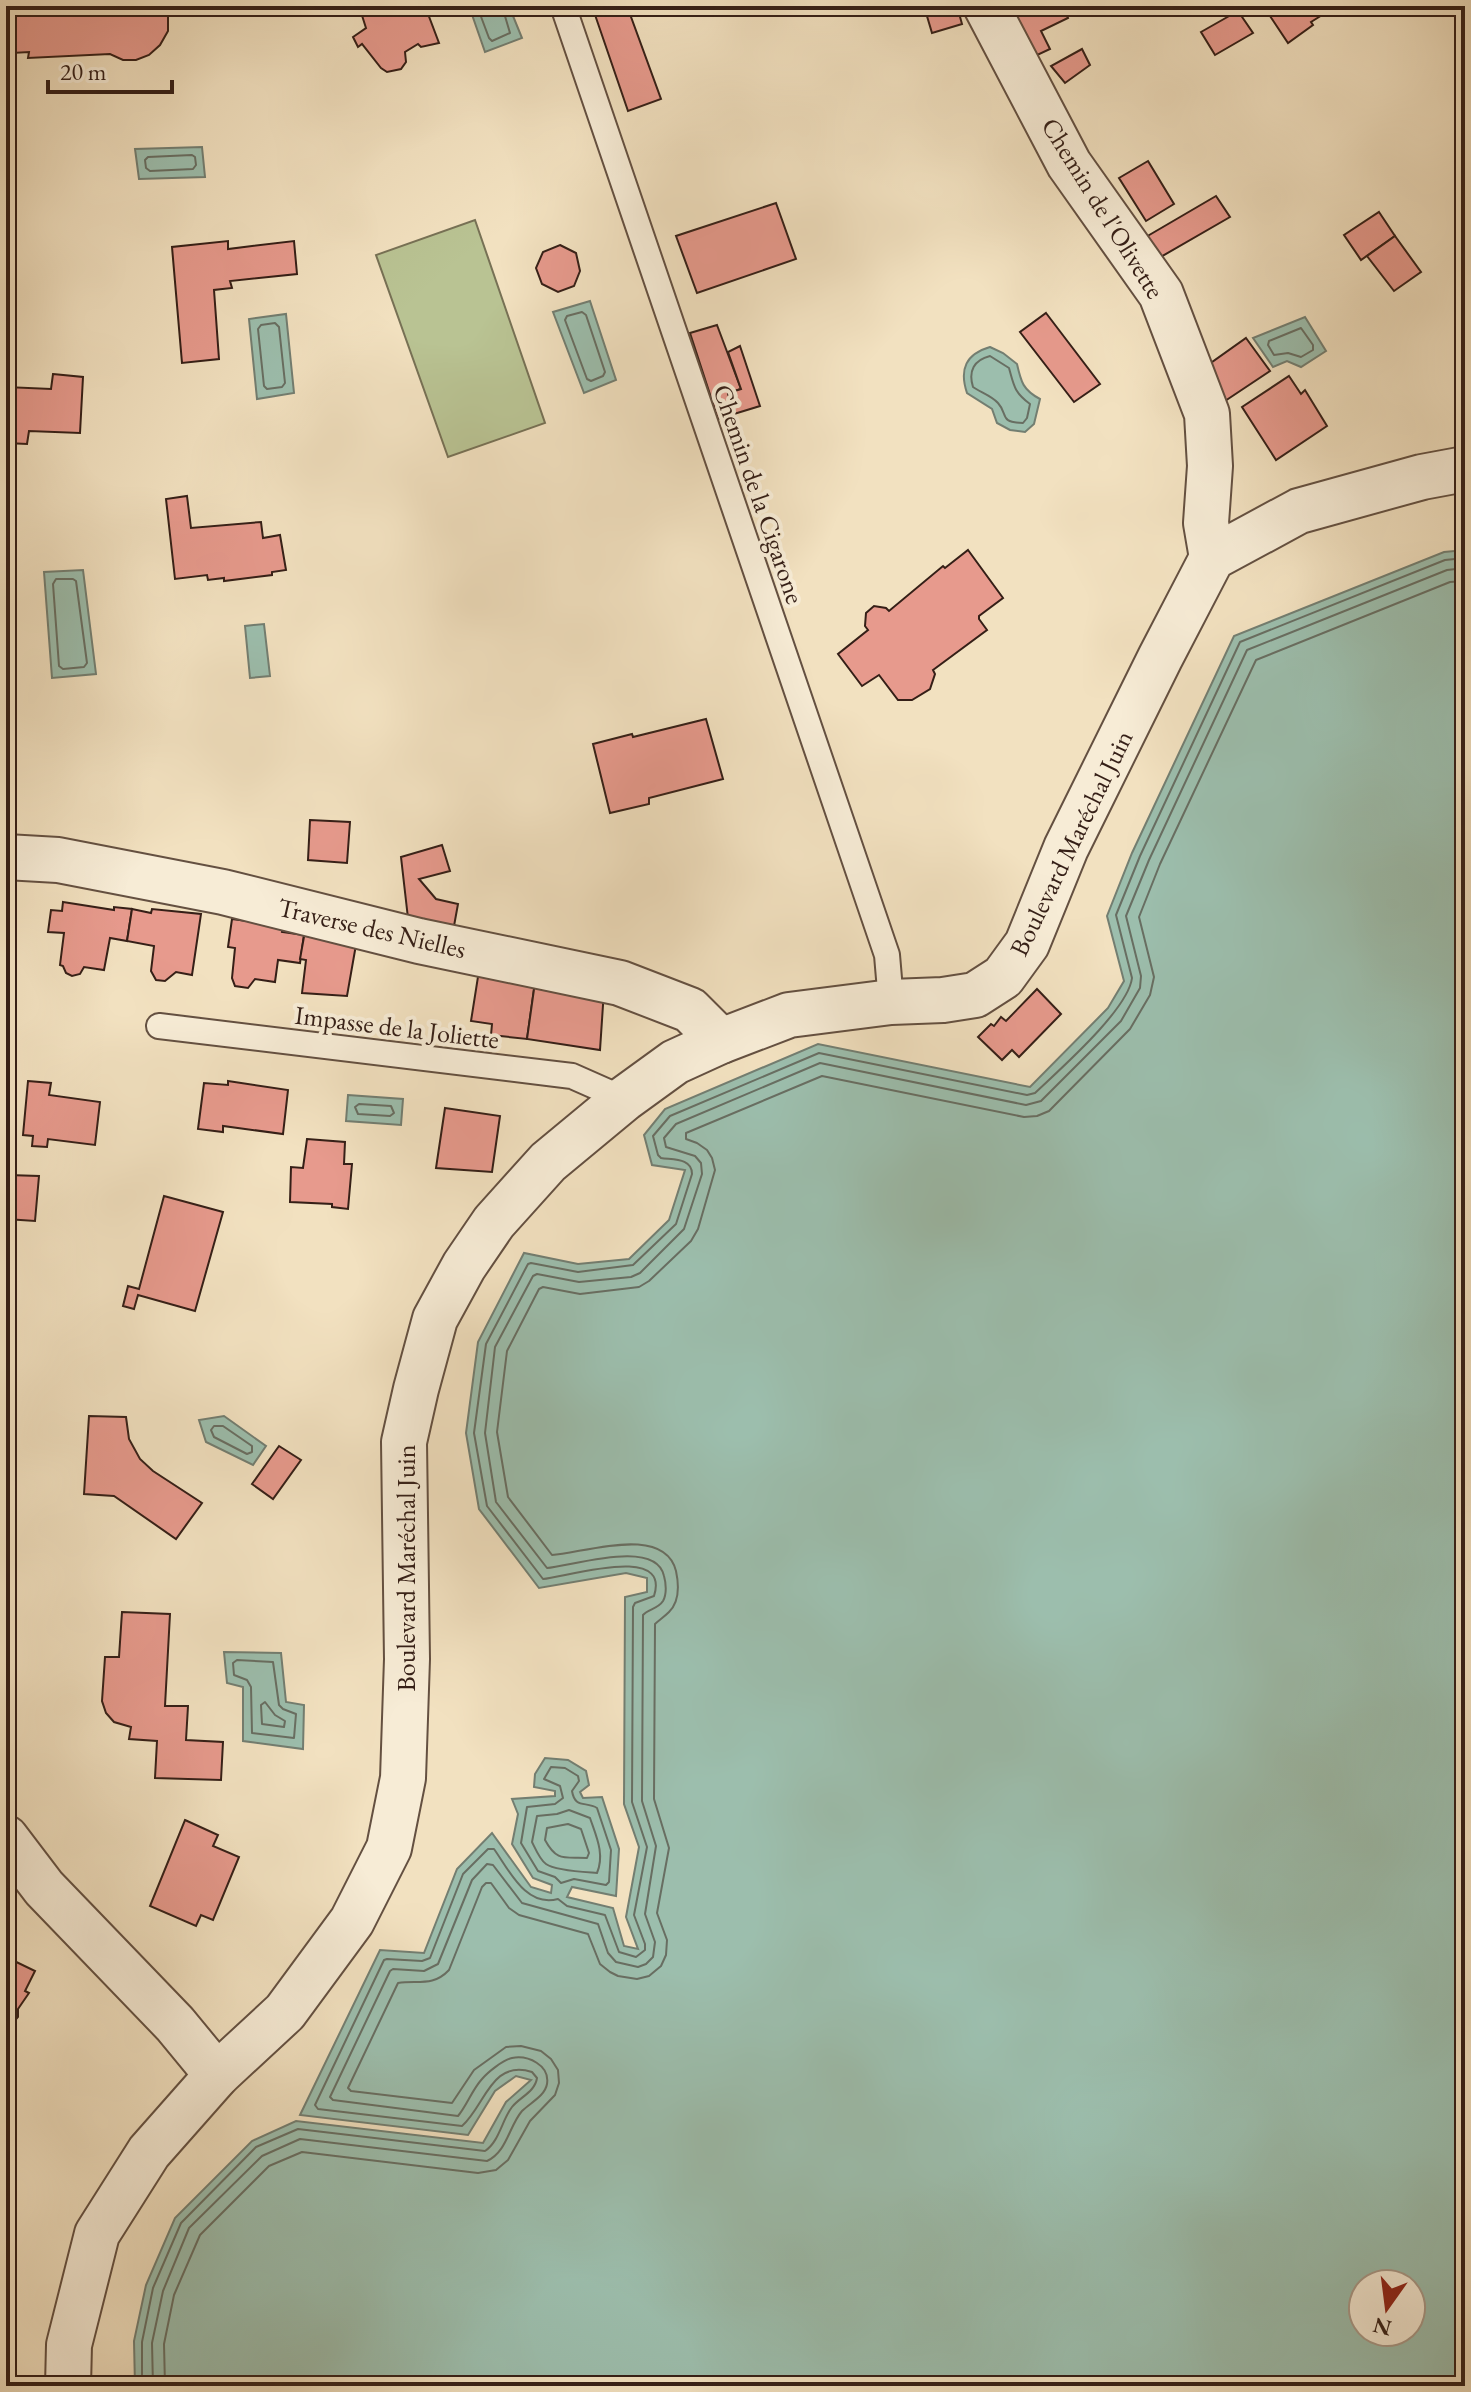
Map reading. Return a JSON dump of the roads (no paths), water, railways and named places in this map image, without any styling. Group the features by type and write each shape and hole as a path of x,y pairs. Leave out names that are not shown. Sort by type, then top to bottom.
{"street":[{"name":"Chemin de l'Olivette","path":"986,6 1069,164 1161,294 1207,414 1210,466 1206,523 1212,558"},
{"path":"1212,558 1299,511 1422,477 1465,469"},
{"name":"Boulevard Maréchal Juin","path":"68,2386 69,2345 97,2234 149,2152 217,2075 285,2012 352,1921 389,1848 404,1763 407,1659 404,1442 435,1319 464,1266 494,1222 548,1162 624,1099 675,1062 789,1015 975,995 1003,977 1027,944 1066,848 1212,558"},
{"name":"Traverse des Nielles","path":"6,857 58,860 223,892 419,941 620,983 690,1010 721,1041"},
{"path":"6,1838 25,1887 175,2024 217,2075"}],"lane":[{"name":"Chemin de la Cigarone","path":"563,6 887,955 891,1002"},
{"name":"Impasse de la Joliette","path":"159,1026 572,1076 624,1099"}],"water":[{"path":"469,6 509,6 522,38 485,52"},
{"path":"202,147 205,177 139,179 135,149"},
{"path":"590,301 616,380 584,393 553,312"},
{"path":"286,314 294,393 257,399 249,319"},
{"path":"1305,317 1326,351 1301,367 1287,361 1273,367 1253,338"},
{"path":"990,347 1017,364 1024,385 1040,399 1034,424 1025,432 1010,430 997,423 992,409 967,393 964,377 966,364 975,354"},
{"path":"1465,550 1465,2386 135,2386 134,2341 146,2285 175,2218 252,2141 296,2121 483,2143 506,2102 531,2080 516,2076 495,2091 468,2135 300,2115 380,1950 424,1953 457,1869 492,1833 531,1887 551,1893 552,1885 533,1878 512,1844 518,1814 512,1799 555,1796 555,1791 534,1787 535,1774 545,1758 568,1760 586,1771 589,1785 580,1792 583,1798 602,1797 619,1849 616,1896 572,1887 567,1897 613,1908 624,1946 638,1949 626,1917 639,1847 624,1804 625,1597 647,1592 647,1578 626,1573 539,1588 479,1509 466,1433 478,1342 524,1253 578,1264 629,1259 669,1220 685,1170 652,1165 644,1135 665,1109 818,1044 1030,1087 1108,1008 1124,981 1107,916 1132,853 1234,636 1444,552"},
{"path":"83,570 96,674 52,678 44,572"},
{"path":"264,624 270,676 250,678 245,626"},
{"path":"348,1095 403,1099 401,1125 346,1121"},
{"path":"224,1416 266,1446 253,1465 206,1442 199,1420"},
{"path":"224,1652 281,1653 286,1702 304,1705 303,1749 243,1741 243,1687 227,1683"}]}
